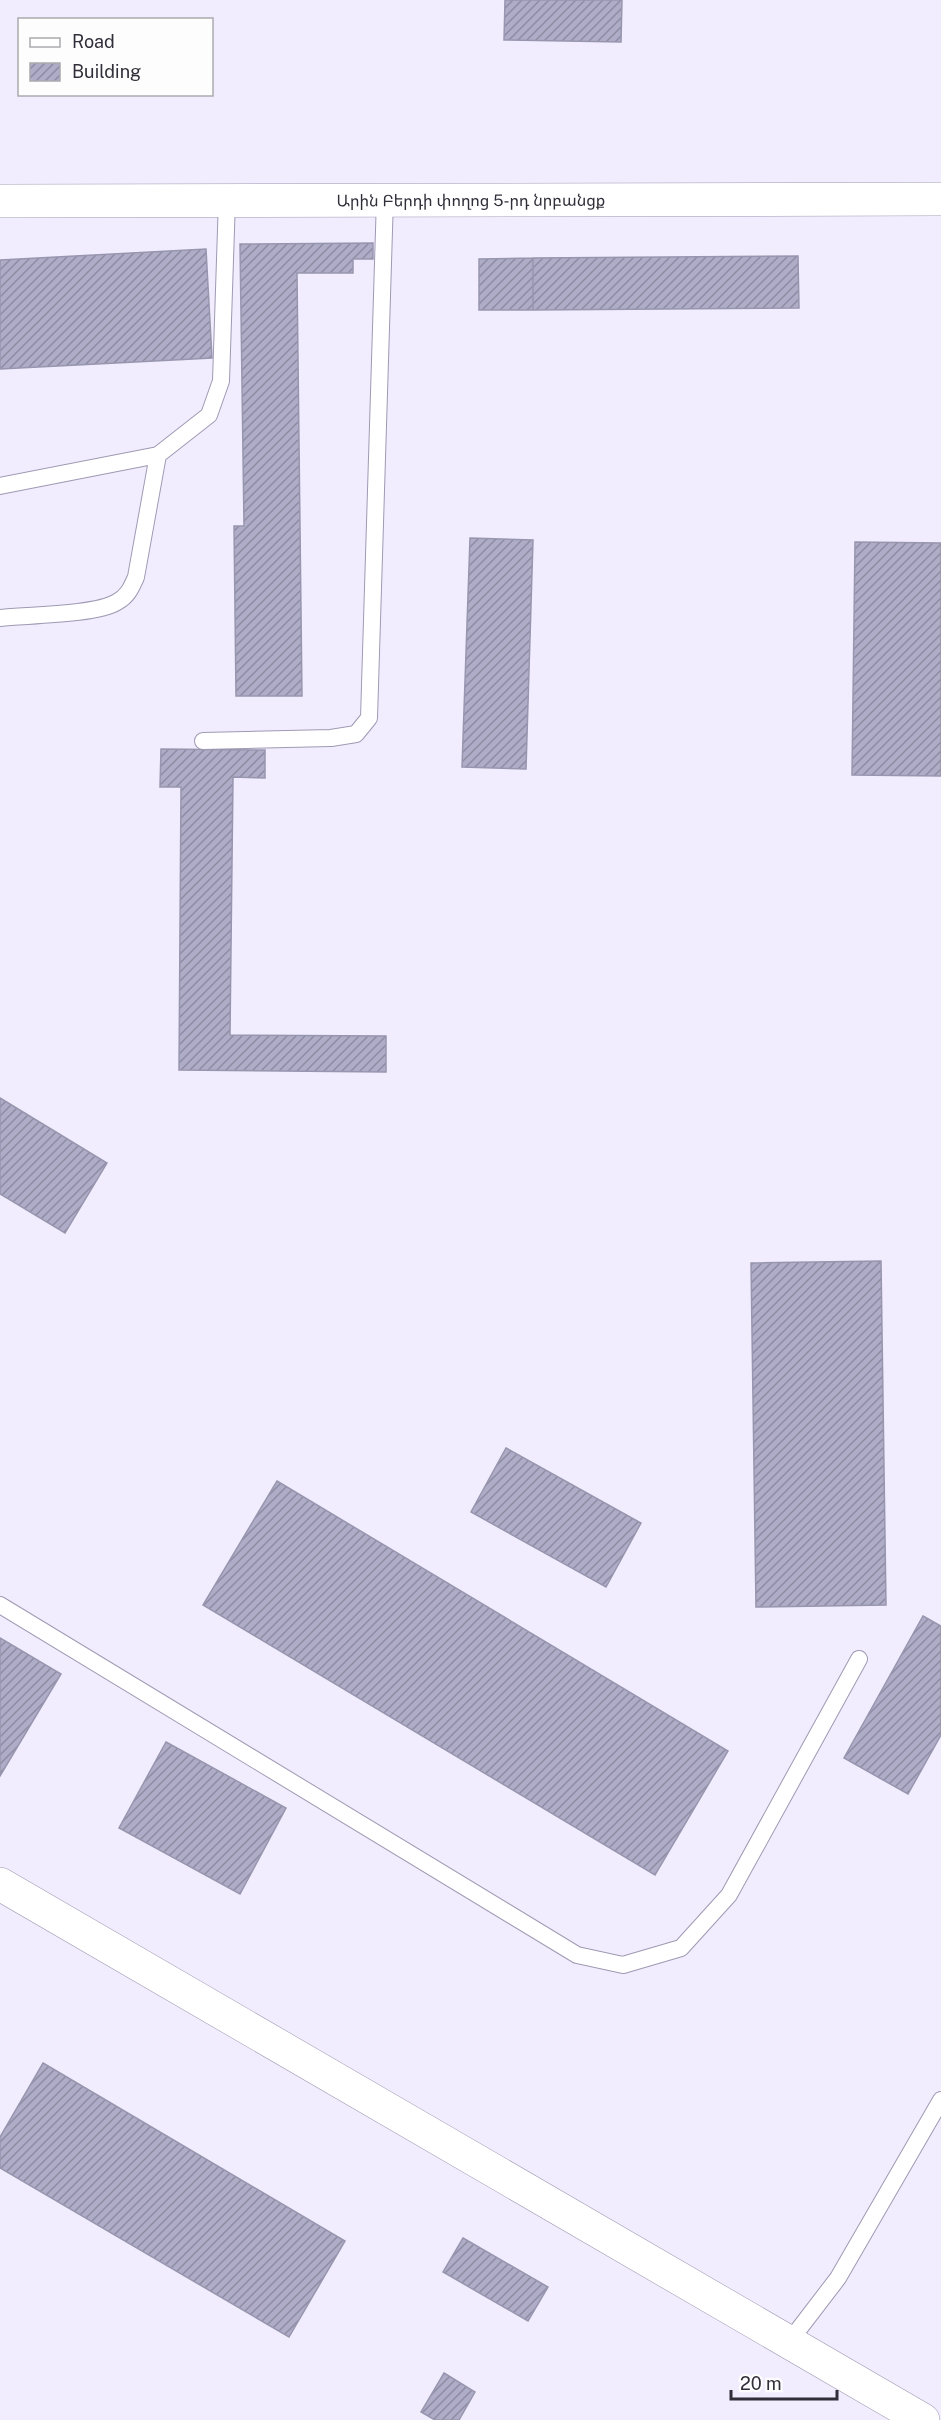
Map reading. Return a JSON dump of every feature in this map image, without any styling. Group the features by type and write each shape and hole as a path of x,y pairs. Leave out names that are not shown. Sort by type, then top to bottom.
{"street":[{"name":"Արին Բերդի փողոց 5-րդ նրբանցք","path":"0,201 941,198"},
{"path":"0,1884 923,2420"}],"lane":[{"path":"203,741 331,738 356,734 369,718 385,198"},
{"path":"0,486 158,455 209,414 221,381 227,199"},
{"path":"0,618 92,610 115,604 129,593 136,577 158,455"},
{"path":"0,1605 577,1955 623,1965 681,1948 729,1895 859,1659"},
{"path":"789,2342 838,2278 941,2100"}],"building":[{"path":"505,0 622,0 621,42 504,40"},
{"path":"373,243 373,259 353,259 353,273 297,273 302,696 236,696 234,526 244,526 240,244"},
{"path":"206,249 212,358 0,369 0,260"},
{"path":"798,256 799,308 533,310 533,258"},
{"path":"533,258 533,310 479,310 479,259"},
{"path":"470,538 533,540 526,769 462,767"},
{"path":"855,542 941,543 941,776 852,775"},
{"path":"161,749 265,750 265,778 233,777 230,1035 386,1036 386,1072 179,1070 181,787 160,787"},
{"path":"0,1098 107,1163 65,1233 0,1194"},
{"path":"881,1261 886,1605 756,1607 751,1263"},
{"path":"506,1448 641,1523 606,1587 471,1512"},
{"path":"277,1481 728,1751 655,1875 203,1605"},
{"path":"923,1616 941,1626 941,1735 908,1794 844,1758"},
{"path":"0,1638 61,1674 0,1776"},
{"path":"166,1742 286,1808 240,1894 119,1828"},
{"path":"43,2063 345,2241 289,2337 0,2168 0,2137"},
{"path":"463,2238 548,2287 528,2321 443,2272"},
{"path":"444,2373 475,2392 459,2420 435,2420 421,2412"}]}
